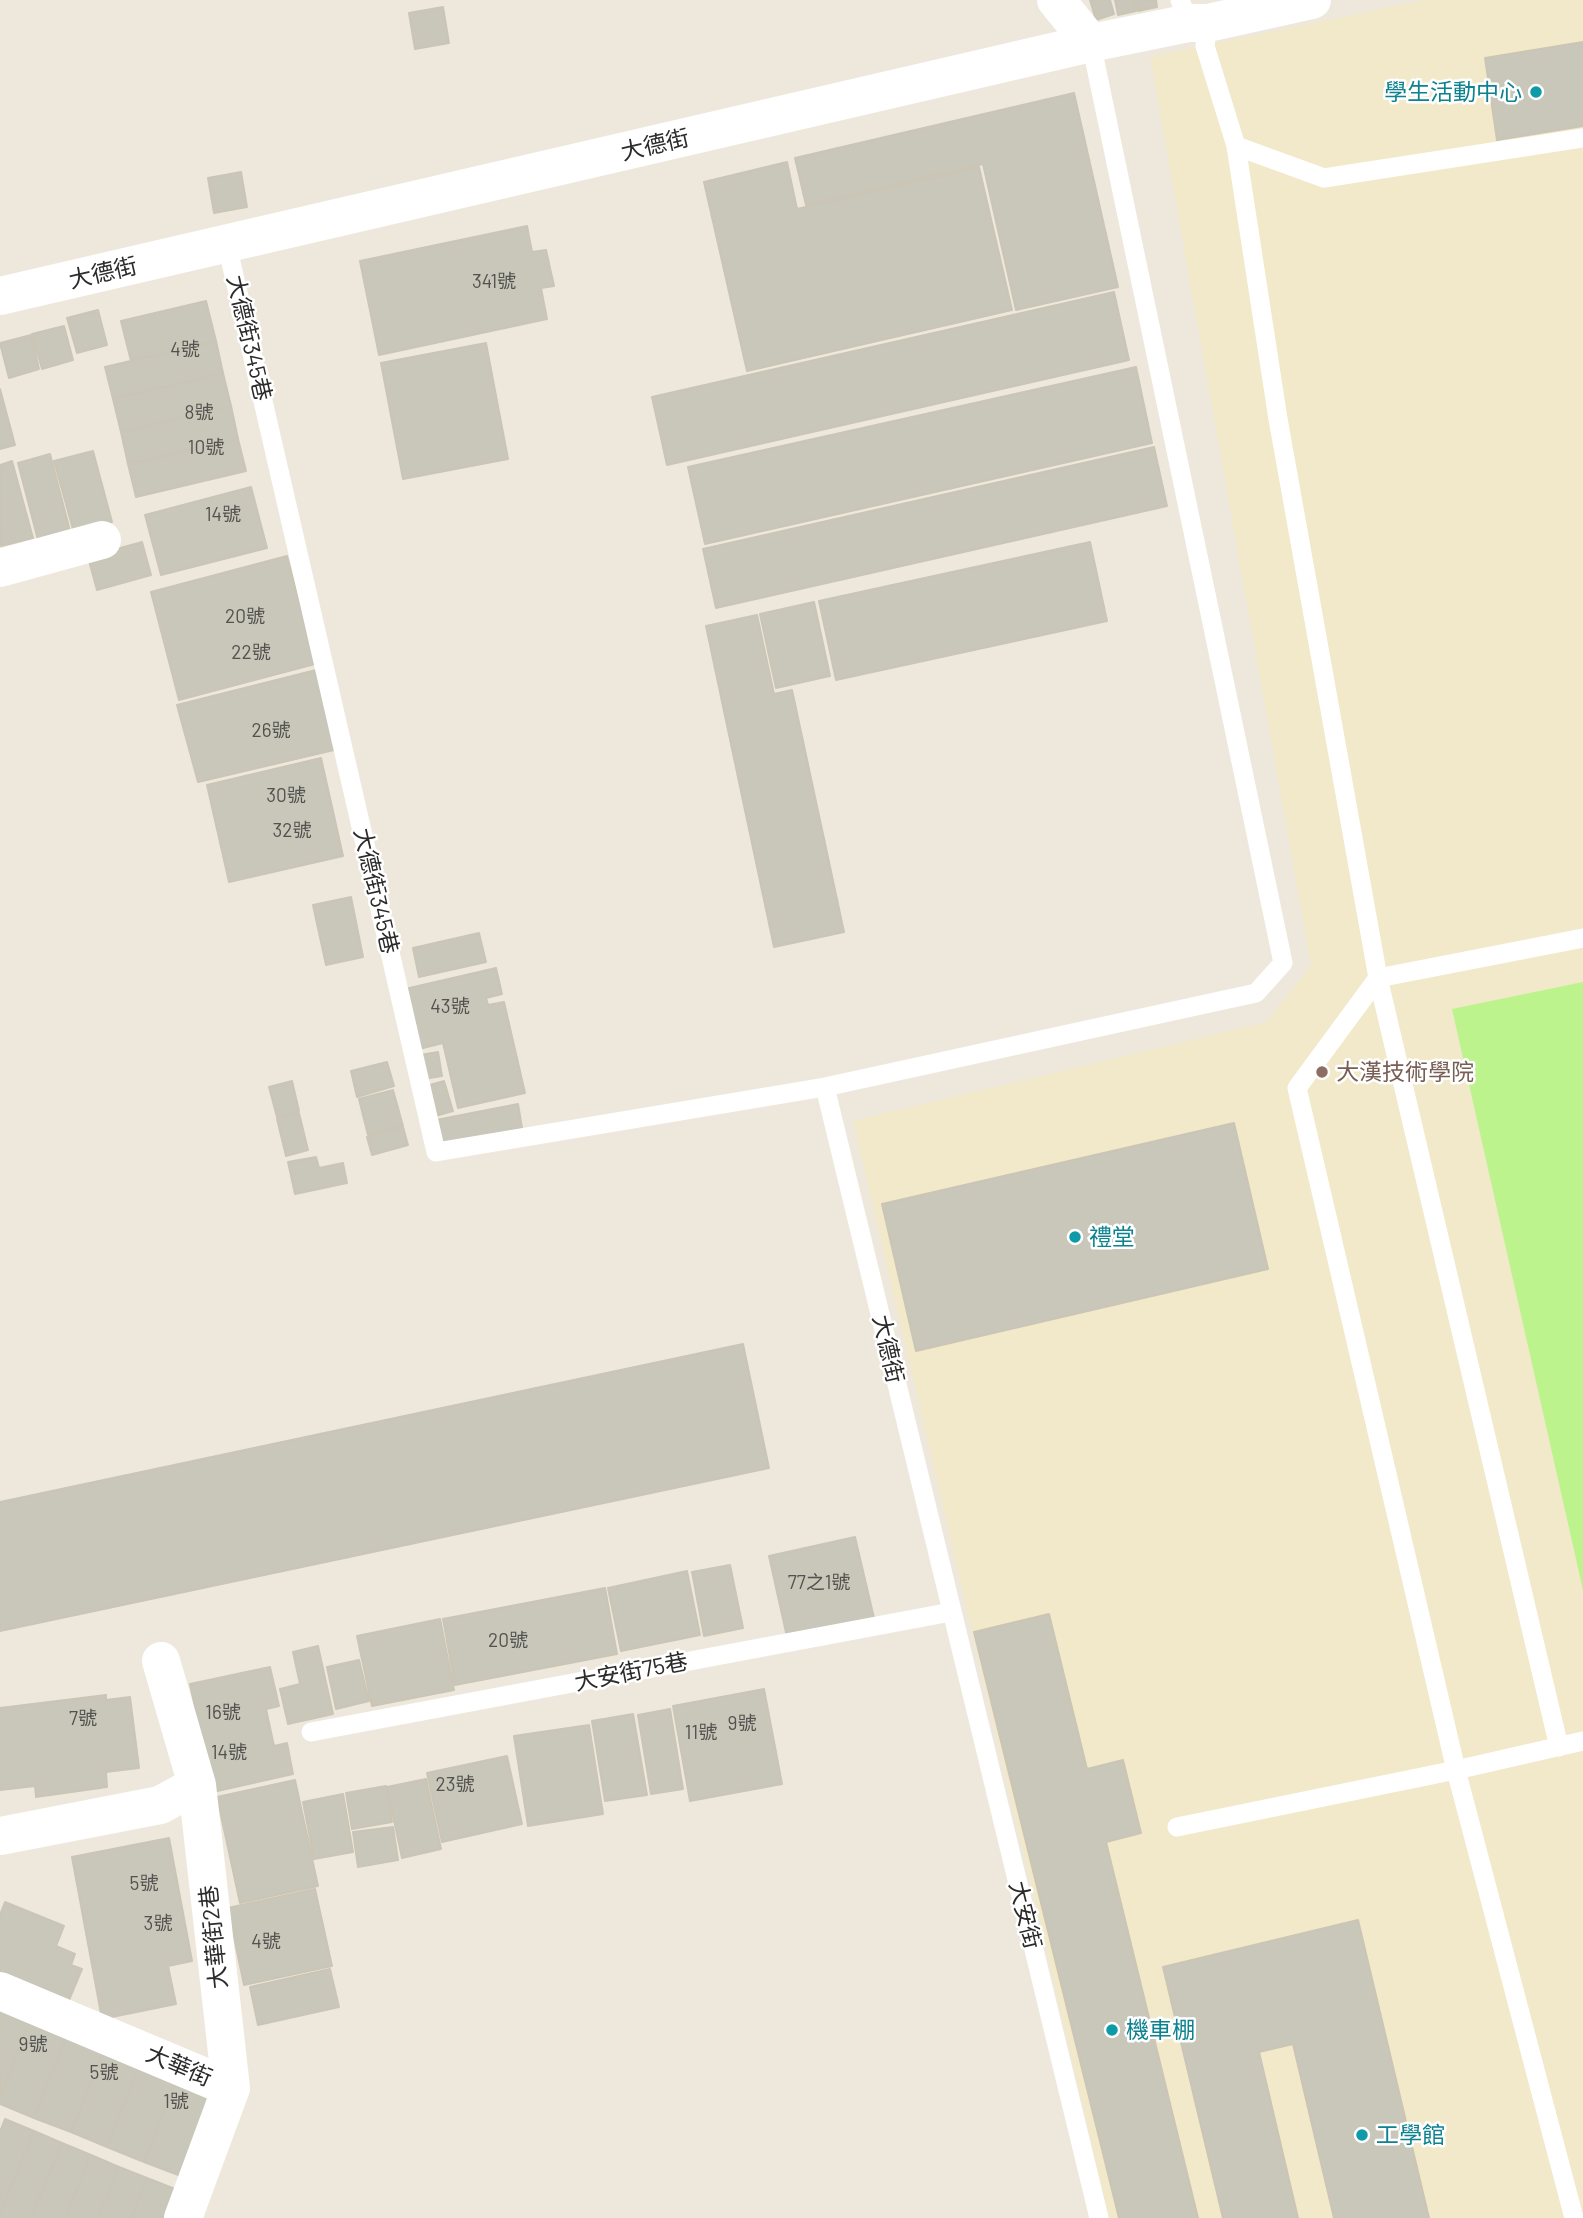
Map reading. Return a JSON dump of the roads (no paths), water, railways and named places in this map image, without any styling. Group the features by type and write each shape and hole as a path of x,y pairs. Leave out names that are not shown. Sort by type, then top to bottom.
{"street":[{"path":"1056,0 1091,44"},
{"name":"大德街","path":"0,296 1091,44 1192,15 1312,0"},
{"path":"0,568 102,540"},
{"name":"大華街2巷","path":"161,1661 197,1785 231,2088"},
{"path":"0,1836 160,1804 197,1785"},
{"name":"大華街","path":"0,1991 231,2088 183,2218"}],"lane":[{"path":"1192,15 1205,46 1236,146 1278,419 1378,978 1559,1747"},
{"path":"825,1087 1256,993 1283,963 1091,44"},
{"path":"1236,146 1324,178 1583,138"},
{"name":"大德街345巷","path":"228,245 436,1152 825,1087"},
{"path":"1574,2218 1456,1770 1297,1088 1378,978 1583,937"},
{"name":"大德街","path":"825,1087 951,1612"},
{"name":"大安街75巷","path":"311,1732 951,1612"},
{"name":"大安街","path":"951,1612 1098,2218"},
{"path":"1177,1826 1456,1770 1583,1741"}],"place":[{"name":"學生活動中心","path":"1536,92"},
{"name":"大漢技術學院","path":"1322,1072"},
{"name":"禮堂","path":"1075,1237"},
{"name":"機車棚","path":"1112,2030"},
{"name":"工學館","path":"1362,2135"}]}
